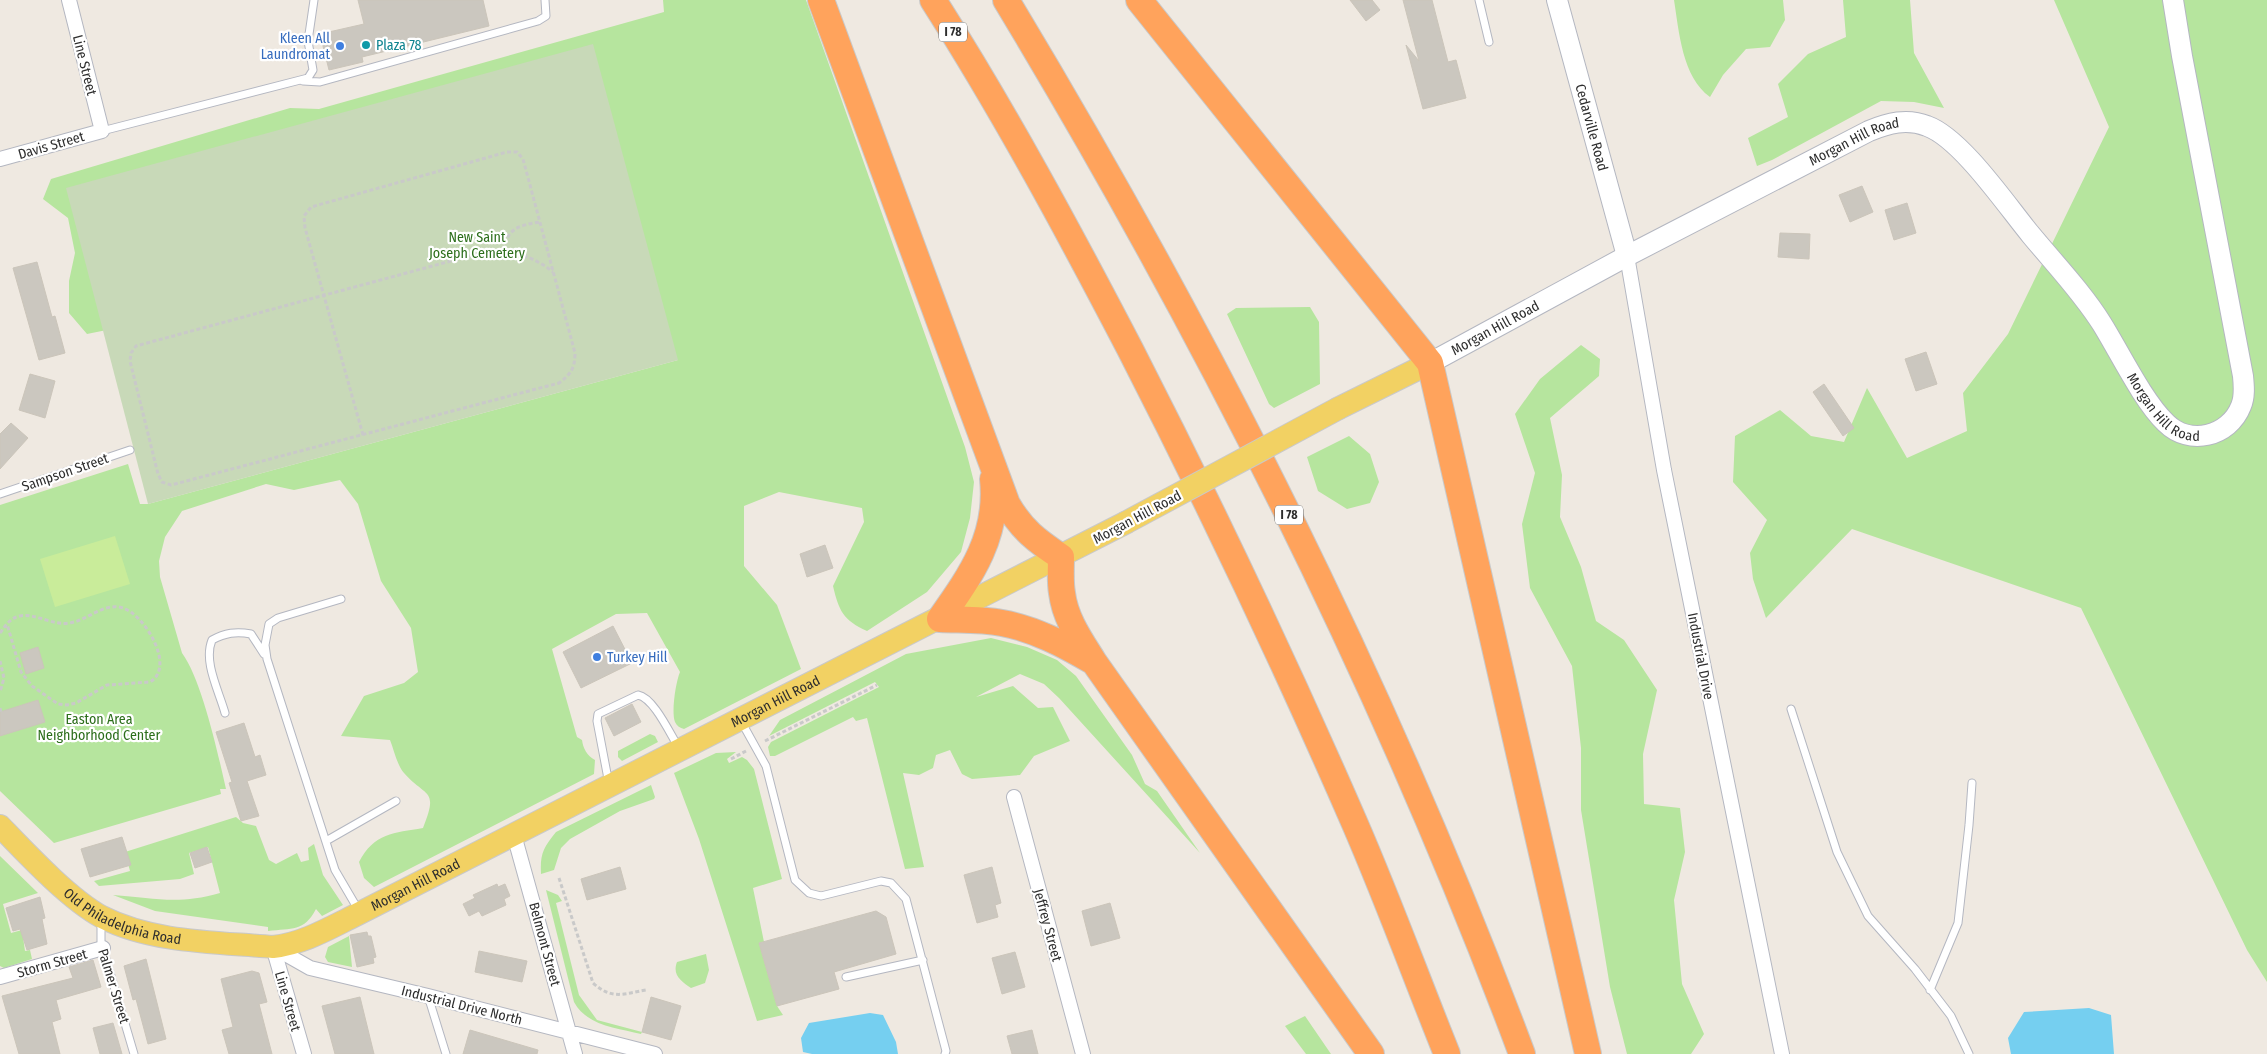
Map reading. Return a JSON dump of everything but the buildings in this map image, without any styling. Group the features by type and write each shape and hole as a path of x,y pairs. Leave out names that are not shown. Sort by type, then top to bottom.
{"highway":[{"path":"821,0 1007,504 1017,522 1034,539 1061,557 1062,593 1065,607 1071,624 1094,662 1371,1054"},
{"name":"I 78","path":"933,0 973,63 1064,223 1171,430 1255,602 1356,827 1447,1054"},
{"name":"I 78","path":"1006,0 1122,197 1285,506 1369,685 1479,939 1522,1054"},
{"path":"1139,0 1430,363 1588,1054"},
{"path":"940,619 971,574 988,538 993,485 990,461"},
{"path":"940,619 989,621 1016,627 1049,638 1094,662"}],"main road":[{"name":"Cedarville Road","path":"1557,0 1626,256"},
{"name":"Morgan Hill Road","path":"273,947 305,939 360,913 940,619 1061,557 1339,408 1430,363 1626,256 1868,131 1898,122 1920,124 1944,135 1966,155 2098,317 2153,407 2167,425 2175,430 2194,436 2204,436 2219,431 2232,420 2241,406 2243,376 2173,0"},
{"name":"Old Philadelphia Road","path":"2,831 74,898 102,916 130,928 161,935 273,947"}],"street":[{"name":"Line Street","path":"69,0 102,131"},
{"name":"Davis Street","path":"0,159 102,131"},
{"name":"Industrial Drive","path":"1626,256 1664,470 1782,1054"},
{"name":"Jeffrey Street","path":"1014,796 1083,1054"},
{"name":"Belmont Street","path":"514,835 575,1054"},
{"name":"Line Street","path":"273,947 304,1054"},
{"name":"Industrial Drive North","path":"273,947 310,968 655,1054"},
{"name":"Storm Street","path":"0,977 103,948"}],"lane":[{"path":"102,131 302,81 311,76 313,70 308,41 314,0"},
{"path":"302,81 320,82 538,21 546,16 545,0"},
{"path":"1478,0 1489,42"},
{"name":"Sampson Street","path":"0,494 130,450"},
{"path":"341,599 278,618 270,624 265,645 267,659 335,870 360,913"},
{"path":"225,712 210,664 209,647 212,640 222,635 237,632 251,634 267,659"},
{"path":"610,786 596,721 598,714 638,695 643,696 653,705 681,750"},
{"path":"1792,710 1837,852 1868,916 1915,969 1951,1016 1970,1054"},
{"path":"740,720 766,766 795,880 809,893 821,896 881,881 891,883 906,899 946,1051 945,1054"},
{"path":"1930,990 1958,923 1970,825 1972,783"},
{"path":"326,841 396,801"},
{"name":"Palmer Street","path":"102,916 100,933 103,948 134,1054"},
{"path":"846,977 923,960"},
{"path":"428,996 446,1054"}],"path":[{"path":"362,435 324,295 305,228 304,216 310,207 507,152 517,152 523,160 575,353 575,366 569,376 559,383 362,435 171,485 162,482 158,474 130,361 131,353 136,346 324,295 488,251 504,250 526,256 545,265 553,272"},
{"path":"504,250 504,242 512,230 522,225 540,222"},
{"path":"0,633 6,624 13,618 28,616 65,624 72,623 107,608 123,608 137,618 148,631 157,647 160,671 156,678 150,682 107,685 76,703 58,704 32,686 21,672 6,624"},
{"path":"0,661 4,678 0,692"},
{"path":"731,759 755,745 877,685"},
{"path":"559,878 593,983 603,992 611,995 646,990"}],"green space":[{"name":"Easton Area Neighborhood Center","path":"663,0 806,0 965,447 974,482 970,518 961,552 927,592 867,631 852,623 843,614 837,602 833,586 864,522 862,508 779,492 744,506 744,566 777,605 801,669 683,729 675,722 674,717 676,689 680,672 647,613 616,614 552,649 577,737 582,740 584,749 595,760 594,774 374,887 364,878 359,862 365,852 371,845 386,836 423,828 428,815 430,800 428,795 402,770 390,740 341,736 364,696 404,683 418,672 411,628 381,581 358,504 340,480 294,490 266,484 182,511 165,537 159,561 160,577 182,653 203,699 226,789 220,789 221,794 54,843 0,791 0,505 128,464 140,504 148,504 678,360 156,320 87,334 69,313 69,281 75,253 68,218 43,199 51,179 290,108 319,109 664,12"},
{"path":"1674,0 1783,0 1785,20 1770,47 1746,49 1723,75 1710,97 1693,78 1683,53"},
{"path":"1843,0 1910,0 1914,53 1944,108 1914,102 1881,101 1772,160 1757,166 1748,138 1788,117 1778,84 1808,54 1846,37"},
{"path":"2054,0 2267,0 2267,982 2247,950 2081,608 1852,529 1766,618 1753,579 1750,553 1767,520 1733,482 1735,436 1780,410 1811,436 1844,442 1867,388 1907,458 1967,431 1963,393 2008,334 2109,127"},
{"name":"New Saint Joseph Cemetery","path":"593,44 678,360 148,504 66,188"},
{"path":"1310,307 1319,322 1320,384 1274,408 1269,404 1227,314 1236,308"},
{"path":"1581,345 1600,359 1599,376 1550,418 1562,475 1560,517 1581,567 1596,621 1624,640 1657,690 1643,754 1644,804 1680,808 1685,852 1674,900 1682,984 1704,1034 1691,1054 1627,1054 1610,987 1581,810 1581,748 1572,666 1530,588 1522,524 1535,473 1515,414 1540,379"},
{"path":"1349,436 1370,454 1379,482 1370,503 1347,509 1318,491 1307,457"},
{"path":"115,536 130,584 55,607 40,559"},
{"path":"991,638 1027,647 1057,660 1076,676 1132,755 1145,784 1157,791 1200,853 1059,698 1044,684 1020,674 976,697 1013,686 1038,708 1053,707 1070,741 1034,756 1020,775 972,779 962,774 950,750 936,755 933,768 919,775 903,773 924,867 905,869 867,718 856,721 853,717 775,756 770,756 768,747 771,742 879,687 875,682 769,736 780,720 906,654"},
{"path":"650,734 655,736 658,742 622,761 618,757 618,751"},
{"path":"736,752 727,759 729,763 742,757 754,769 782,879 753,888 764,942 759,943 777,1006 783,1015 757,1021 699,839 674,773 716,753"},
{"path":"651,785 654,799 620,811 570,839 561,848 554,870 541,874 543,852 556,832"},
{"path":"236,817 243,823 256,826 269,860 276,864 297,853 301,862 309,860 308,848 314,844 323,875 343,905 322,916 316,909 307,922 296,928 268,931 268,927 155,911 113,895 179,900 220,893 208,847 189,853 194,874 180,879 99,886 94,881 130,871 125,852"},
{"path":"0,856 38,893 3,904 11,933 22,930 25,951 30,950 32,959 4,968 0,966"},
{"path":"546,890 558,895 562,901 556,903 579,995 597,1020 642,1032 641,1034 603,1025 587,1016 574,1002"},
{"path":"349,936 352,967 328,962 325,957 328,947"},
{"path":"706,954 709,970 705,983 691,988 677,974 677,962"},
{"path":"1305,1016 1331,1054 1306,1054 1285,1026"}],"water":[{"path":"2089,1008 2111,1015 2114,1054 2011,1054 2008,1038 2024,1012"},
{"path":"870,1013 883,1015 896,1042 898,1054 812,1054 803,1052 801,1038 809,1023"}],"place":[{"name":"Plaza 78","path":"366,45"},
{"name":"Kleen All Laundromat","path":"340,46"},
{"name":"Turkey Hill","path":"597,657"}]}
